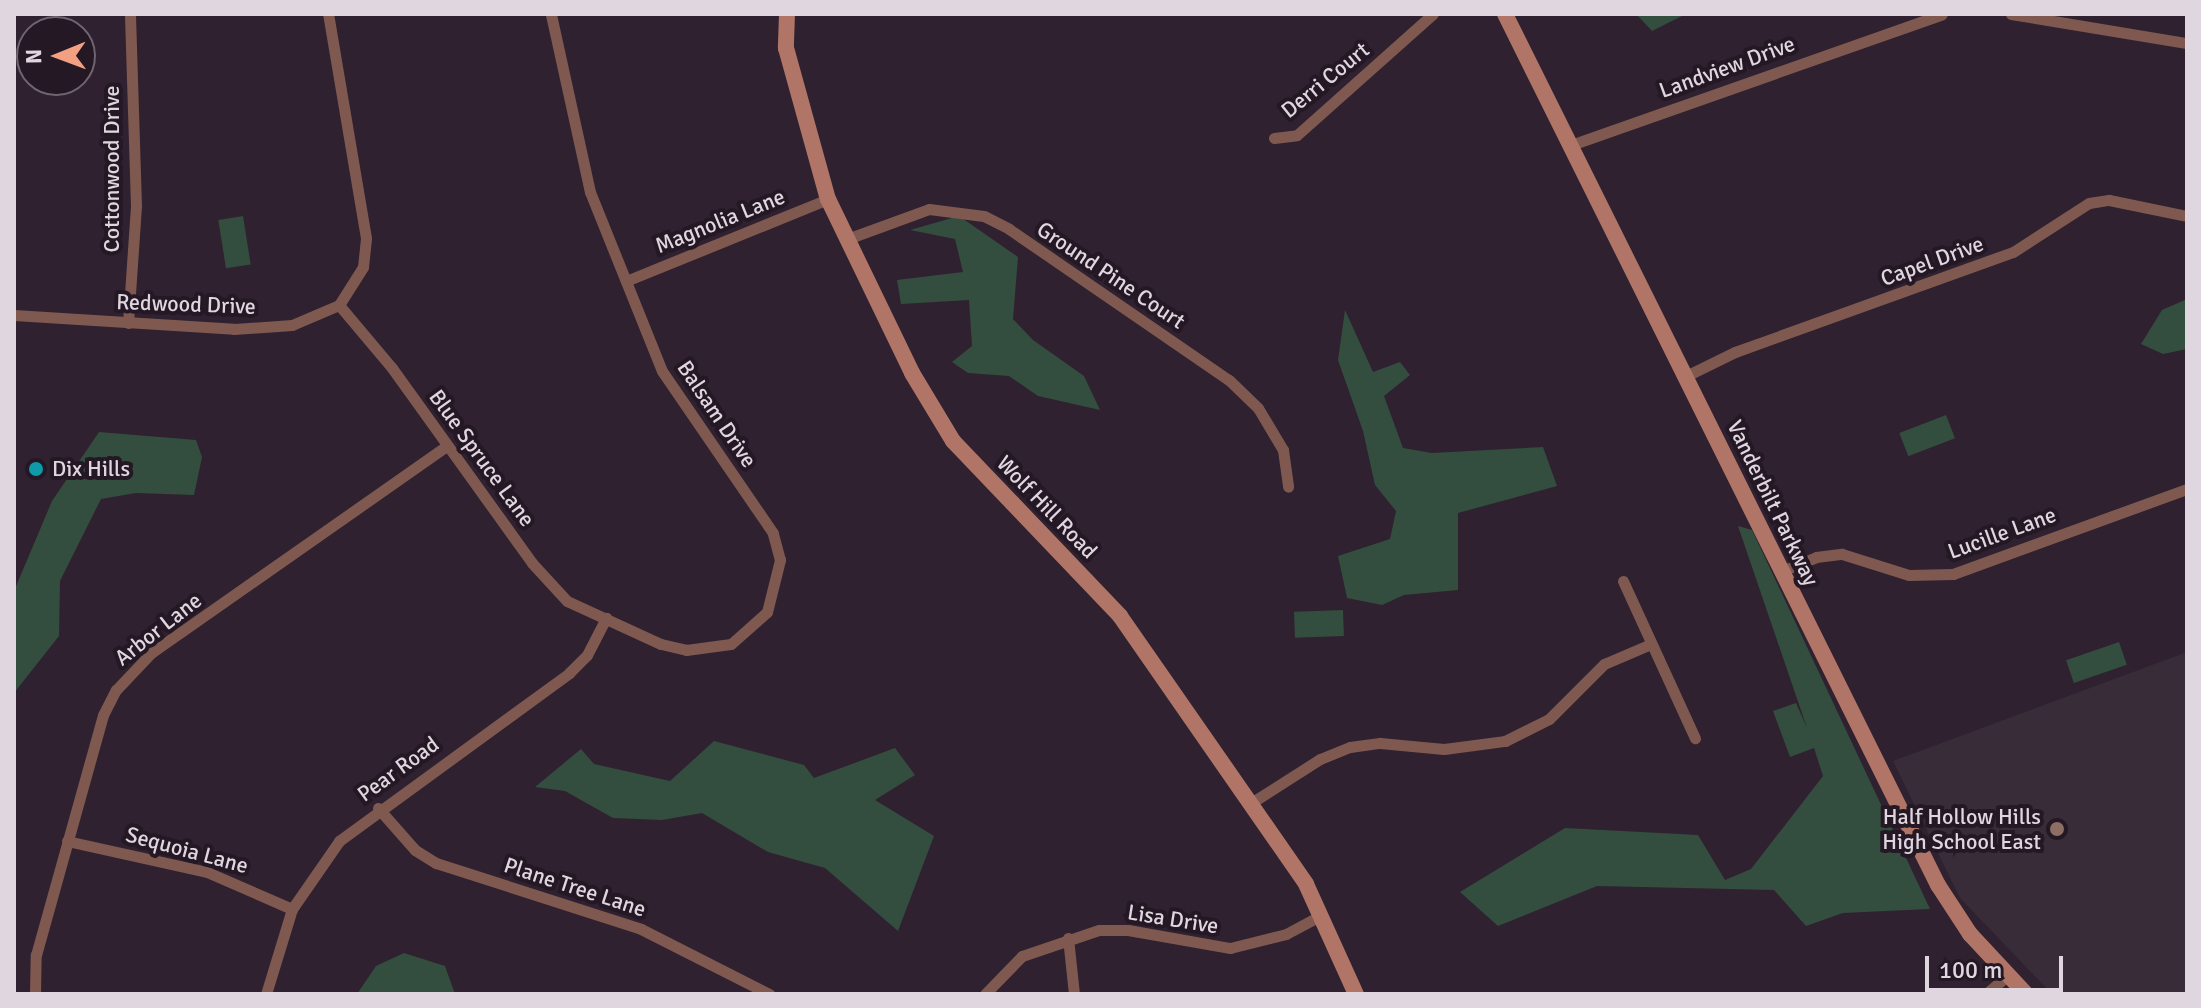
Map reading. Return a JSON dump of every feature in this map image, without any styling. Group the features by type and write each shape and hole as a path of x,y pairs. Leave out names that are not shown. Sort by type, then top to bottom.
{"street":[{"name":"Cottonwood Drive","path":"128,323 136,206 130,14"},
{"path":"328,14 366,238 363,267 339,305"},
{"name":"Balsam Drive","path":"551,14 578,153 662,371 752,498 773,533 780,560 767,612 731,644 686,650 606,618"},
{"name":"Wolf Hill Road","path":"787,14 786,48 828,199 912,373 953,441 1116,611 1306,884 1356,994"},
{"name":"Derri Court","path":"1274,138 1297,135 1433,14"},
{"name":"Vanderbilt Parkway","path":"1505,14 1938,885 2007,976 2026,994"},
{"name":"Landview Drive","path":"1571,145 1942,14"},
{"path":"2011,14 2187,43"},
{"name":"Magnolia Lane","path":"626,281 828,199"},
{"name":"Capel Drive","path":"1686,376 1735,352 2013,252 2089,203 2109,200 2187,216"},
{"name":"Ground Pine Court","path":"847,239 929,209 984,216 1009,229 1229,380 1258,408 1283,450 1288,487"},
{"name":"Redwood Drive","path":"14,315 263,328 292,325 339,305"},
{"name":"Blue Spruce Lane","path":"339,305 392,368 445,447 548,584 567,601 606,618"},
{"name":"Arbor Lane","path":"35,994 36,955 103,715 132,670 445,447"},
{"name":"Lucille Lane","path":"1782,571 1816,557 1842,554 1909,575 1953,574 2187,489"},
{"path":"1623,581 1695,738"},
{"name":"Pear Road","path":"266,994 292,909 339,841 378,808 569,673 587,655 606,618"},
{"path":"1251,803 1293,774 1350,747 1380,743 1444,749 1505,741 1549,719 1604,664 1651,644"},
{"name":"Plane Tree Lane","path":"378,808 415,850 436,863 641,929 769,994"},
{"name":"Sequoia Lane","path":"67,841 207,872 292,909"},
{"name":"Lisa Drive","path":"985,994 1022,956 1068,938 1128,930 1230,948 1286,934 1321,915"},
{"path":"1068,938 1074,994"},
{"path":"1986,994 2007,976"}],"shaded area":[{"name":"Half Hollow Hills High School East","path":"2187,652 2187,994 2052,994 1960,898 1893,761"}],"green space":[{"path":"1636,14 1686,14 1652,31"},
{"path":"243,216 251,264 226,268 218,220"},
{"path":"959,216 1018,257 1013,319 1033,340 1084,376 1100,410 1038,396 1009,376 968,373 952,362 972,346 969,300 901,304 897,280 963,272 955,239 910,230"},
{"path":"2187,299 2187,349 2163,354 2141,344 2162,310"},
{"path":"1345,310 1373,372 1400,362 1410,375 1384,396 1403,448 1432,453 1543,447 1557,486 1458,513 1458,590 1404,595 1382,605 1347,598 1338,556 1390,539 1396,511 1375,485 1363,431 1338,360"},
{"path":"1946,415 1955,438 1908,456 1899,433"},
{"path":"99,432 196,440 202,457 194,495 136,493 101,499 60,581 59,636 14,693 14,591 52,501"},
{"path":"1738,526 1752,530 1930,909 1843,913 1806,926 1774,890 1597,886 1498,926 1460,892 1565,828 1698,835 1725,880 1751,869 1823,776 1814,748 1790,757 1773,711 1796,703 1807,728"},
{"path":"1343,610 1344,636 1295,638 1294,612"},
{"path":"2119,642 2127,665 2074,683 2066,660"},
{"path":"714,741 804,765 814,778 895,748 915,775 875,800 934,836 898,931 825,868 768,852 702,813 662,820 613,818 565,791 535,787 581,749 594,764 670,781"},
{"path":"404,953 445,966 455,994 357,994 376,966"}],"place":[{"name":"Dix Hills","path":"36,469"},
{"name":"Half Hollow Hills High School East","path":"2057,829"}]}
